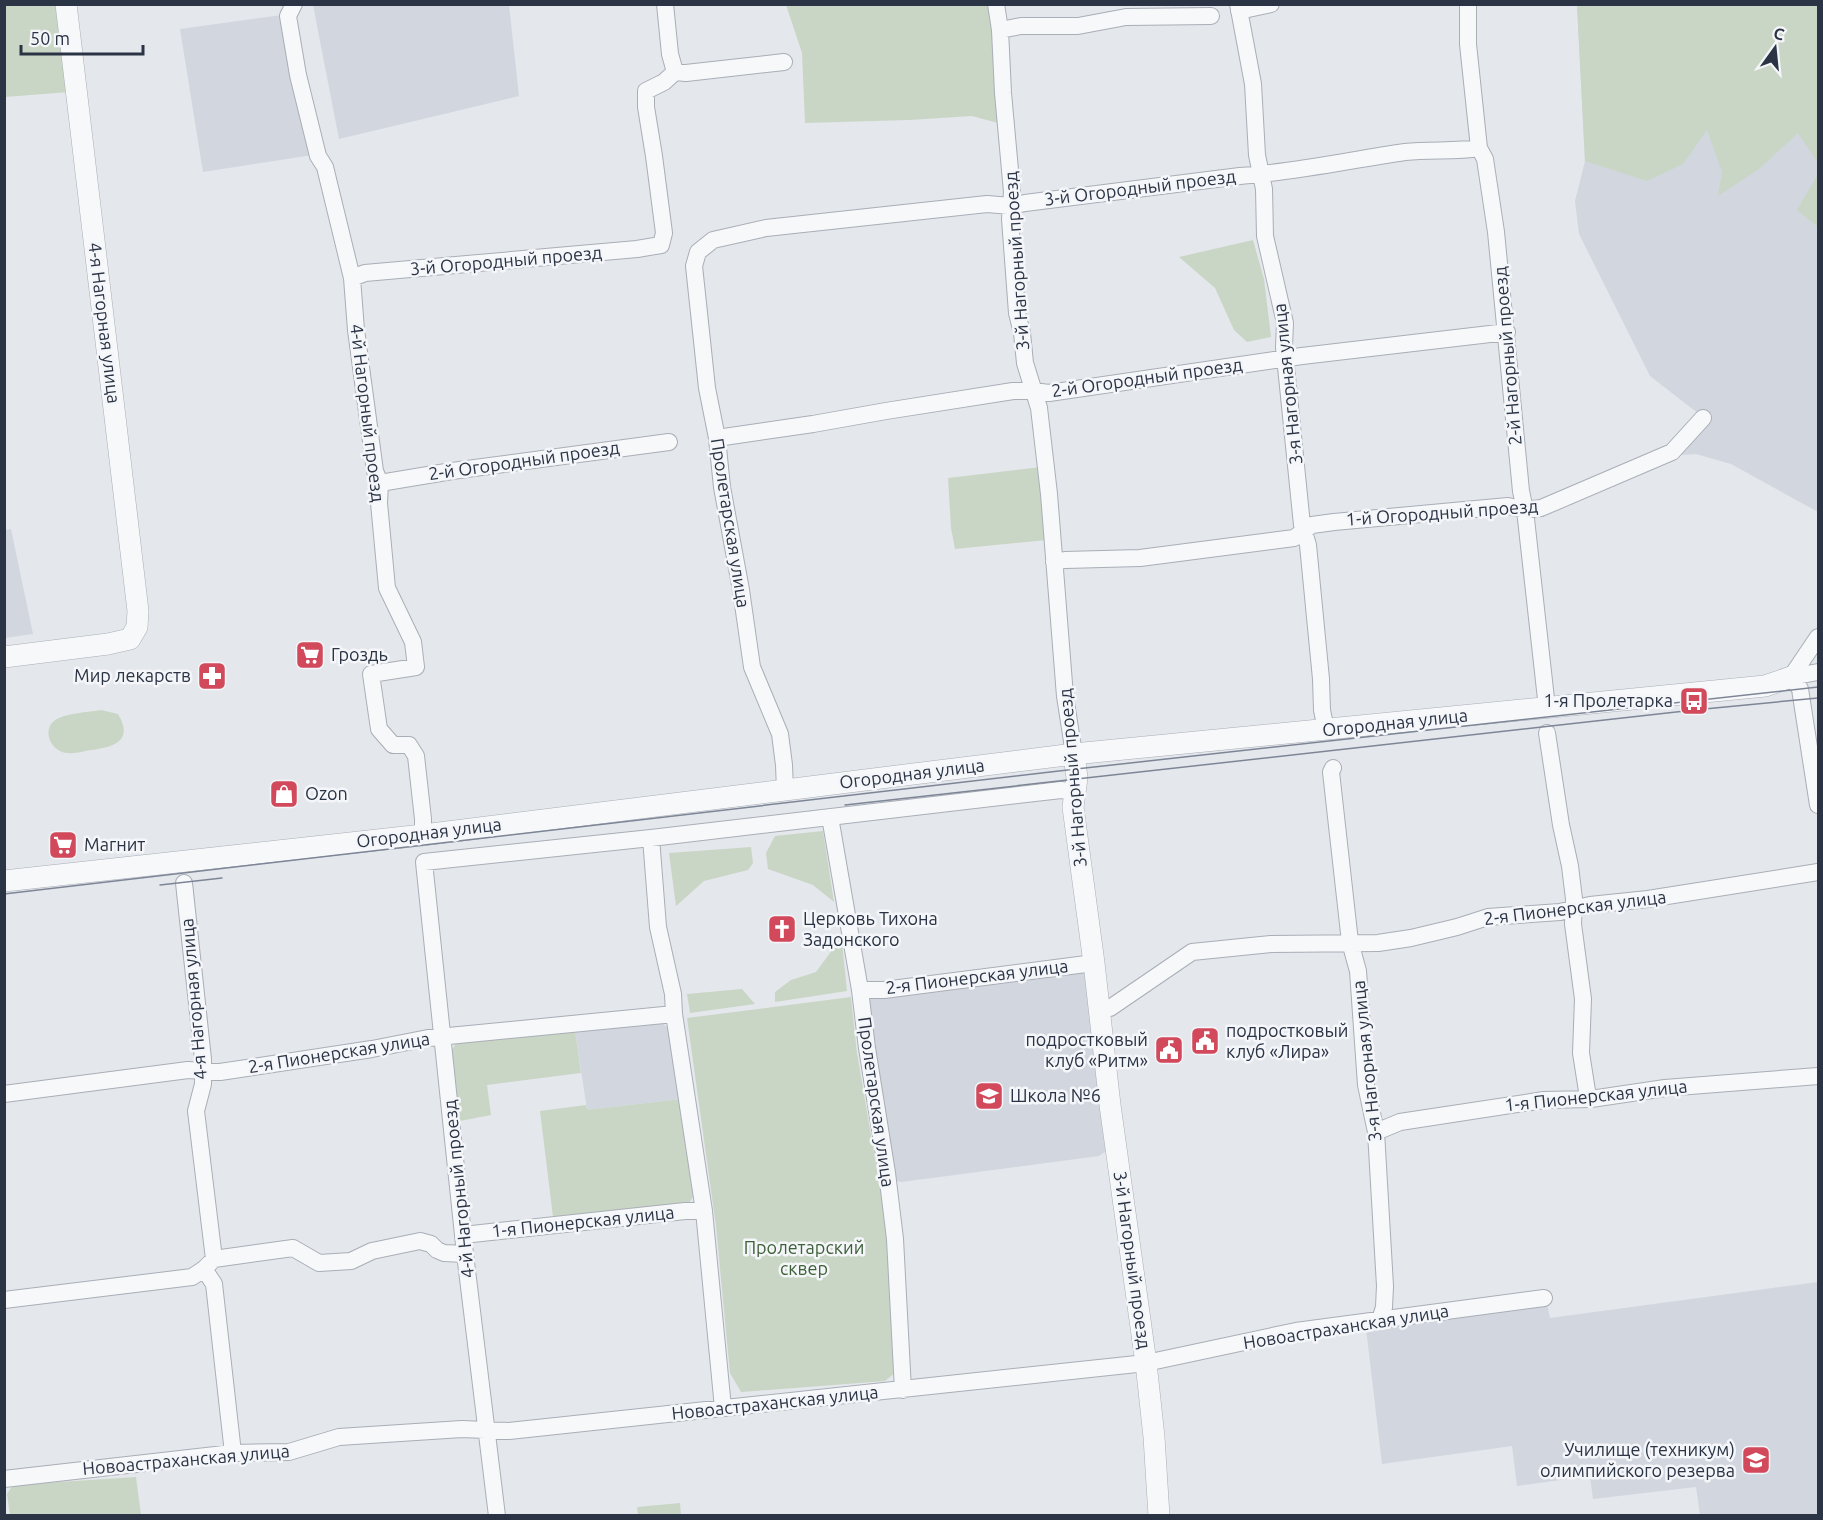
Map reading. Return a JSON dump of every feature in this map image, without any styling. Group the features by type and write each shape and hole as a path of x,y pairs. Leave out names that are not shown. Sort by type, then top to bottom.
{"street":[{"name":"4-я Нагорная улица","path":"4,657 108,644 130,639 137,627 138,611 66,4"},
{"name":"4-й Нагорный проезд","path":"294,4 288,16 298,75 318,156 325,167 352,278 356,330 375,471 380,483 379,503 387,588 412,642 416,667 371,674 379,729 393,745 409,745 416,756 423,835"},
{"path":"665,4 670,54 675,72 686,73 784,62"},
{"name":"3-й Нагорный проезд","path":"996,4 1012,192 1010,219 1017,313 1025,363 1039,408 1065,696 1077,778 1073,807 1146,1364 1154,1437 1158,1515"},
{"path":"1238,8 1271,4"},
{"name":"2-й Нагорный проезд","path":"1468,4 1468,44 1479,148 1485,159 1496,232 1521,492 1526,510 1547,708"},
{"name":"3-я Нагорная улица","path":"1238,8 1253,84 1260,174 1264,189 1265,236 1285,323 1284,347 1302,525 1308,545 1322,710 1326,730"},
{"path":"1000,30 1021,26 1078,26 1126,17 1211,16"},
{"name":"3-й Огородный проезд","path":"352,278 365,273 638,249 661,245 664,233 646,107 646,91 664,82 675,72"},
{"name":"3-й Огородный проезд","path":"698,252 713,240 766,228 987,204 1011,206 1025,202 1346,163 1408,152 1479,148"},
{"name":"Пролетарская улица","path":"698,252 694,266 707,388 717,438 722,487 741,590 752,667 780,734 785,790"},
{"name":"2-й Огородный проезд","path":"717,438 1013,391 1049,393 1286,359 1507,332"},
{"name":"1-й Огородный проезд","path":"1054,562 1140,558 1294,538 1312,525 1334,522 1508,506 1526,510 1541,508 1672,452 1703,418"},
{"name":"2-й Огородный проезд","path":"380,483 463,469 669,442"},
{"path":"1818,638 1791,677 1800,688 1818,805"},
{"name":"Огородная улица","path":"4,881 423,835 1074,754 1765,686 1791,677 1818,672"},
{"path":"1547,733 1574,899 1573,924 1583,999 1581,1053 1587,1090 1591,1099"},
{"name":"3-я Нагорная улица","path":"1333,768 1331,772 1350,942 1358,971 1366,1085 1376,1132 1385,1286 1384,1307 1380,1320"},
{"path":"723,1408 704,1211 674,1014 673,994 658,927 651,838 1061,790 1076,792"},
{"name":"Пролетарская улица","path":"831,817 887,1173 895,1239 903,1390"},
{"name":"4-й Нагорный проезд","path":"497,1515 465,1254 424,862 651,838"},
{"name":"2-я Пионерская улица","path":"1099,1010 1110,1008 1192,952 1271,944 1378,943 1457,927 1488,916 1560,912 1573,908 1818,873"},
{"name":"4-я Нагорная улица","path":"184,883 203,1071 203,1084 196,1111 209,1264 214,1284 233,1453"},
{"name":"2-я Пионерская улица","path":"860,990 884,990 1094,963"},
{"name":"2-я Пионерская улица","path":"4,1094 188,1070 220,1072 372,1049 428,1038 674,1014"},
{"name":"1-я Пионерская улица","path":"1376,1132 1400,1122 1544,1100 1591,1099 1665,1088 1818,1076"},
{"name":"1-я Пионерская улица","path":"463,1234 685,1211 704,1211"},
{"path":"4,1300 192,1277 209,1264 293,1248 319,1263 351,1261 372,1251 420,1241 431,1244 444,1253 465,1254"},
{"name":"Новоастраханская улица","path":"4,1479 233,1453 289,1452 339,1437 462,1429 509,1431 1146,1364 1296,1331 1544,1298"}],"shaded area":[{"path":"313,5 509,5 519,96 339,139"},
{"path":"1577,5 1818,5 1818,512 1731,464 1696,454 1667,456 1708,421 1650,376 1579,234 1575,201 1585,161"},
{"path":"282,15 313,155 203,172 180,29"},
{"path":"11,529 33,634 5,638 5,530"},
{"name":"Школа №6","path":"1080,970 1087,974 1107,1143 1105,1152 1099,1156 901,1182 893,1180 867,1004 870,999"},
{"path":"659,1021 667,1027 672,1036 681,1099 587,1110 575,1030"},
{"path":"1818,1282 1818,1515 1700,1515 1696,1487 1593,1499 1590,1476 1517,1486 1512,1446 1382,1464 1366,1328 1547,1304 1550,1318"}],"green space":[{"path":"5,5 60,5 69,92 5,97"},
{"path":"786,5 990,5 994,33 998,123 972,116 805,123 802,53"},
{"path":"1577,5 1818,5 1818,163 1798,133 1759,169 1718,196 1722,172 1707,130 1683,164 1647,181 1585,161"},
{"path":"1818,174 1818,227 1797,210"},
{"path":"1253,240 1264,279 1271,337 1247,342 1234,330 1215,288 1179,257"},
{"path":"1041,467 1047,540 955,549 951,528 948,478"},
{"path":"101,710 118,714 124,731 119,741 107,747 74,753 61,752 52,744 48,732 53,722 69,715"},
{"path":"823,831 834,902 813,885 768,869 766,853 775,836"},
{"path":"751,847 753,863 748,870 704,881 676,906 669,853"},
{"path":"841,933 847,991 775,1002 775,992 791,980 816,972 835,946"},
{"path":"742,989 755,1004 690,1013 687,994"},
{"name":"Пролетарский сквер","path":"851,997 857,1053 889,1241 896,1372 885,1381 741,1392 730,1373 716,1226 687,1018"},
{"path":"575,1030 581,1073 487,1085 491,1115 460,1121 452,1050 457,1041"},
{"path":"681,1099 693,1197 689,1203 553,1217 540,1111 586,1105 587,1110"},
{"path":"136,1477 141,1515 10,1515 7,1494 13,1485"},
{"path":"680,1503 681,1515 638,1515 637,1507"}],"tram line":[{"path":"4,894 1076,769 1818,687"},
{"path":"845,805 1818,698"},
{"path":"160,885 222,878"}],"place":[{"name":"Гроздь","path":"310,655"},
{"name":"Мир лекарств","path":"212,676"},
{"name":"1-я Пролетарка","path":"1694,701"},
{"name":"Ozon","path":"284,794"},
{"name":"Магнит","path":"63,845"},
{"name":"Церковь Тихона Задонского","path":"782,929"},
{"name":"подростковый клуб «Лира»","path":"1205,1041"},
{"name":"подростковый клуб «Ритм»","path":"1169,1050"},
{"name":"Школа №6","path":"989,1096"},
{"name":"Училище (техникум) олимпийского резерва","path":"1756,1460"}]}
